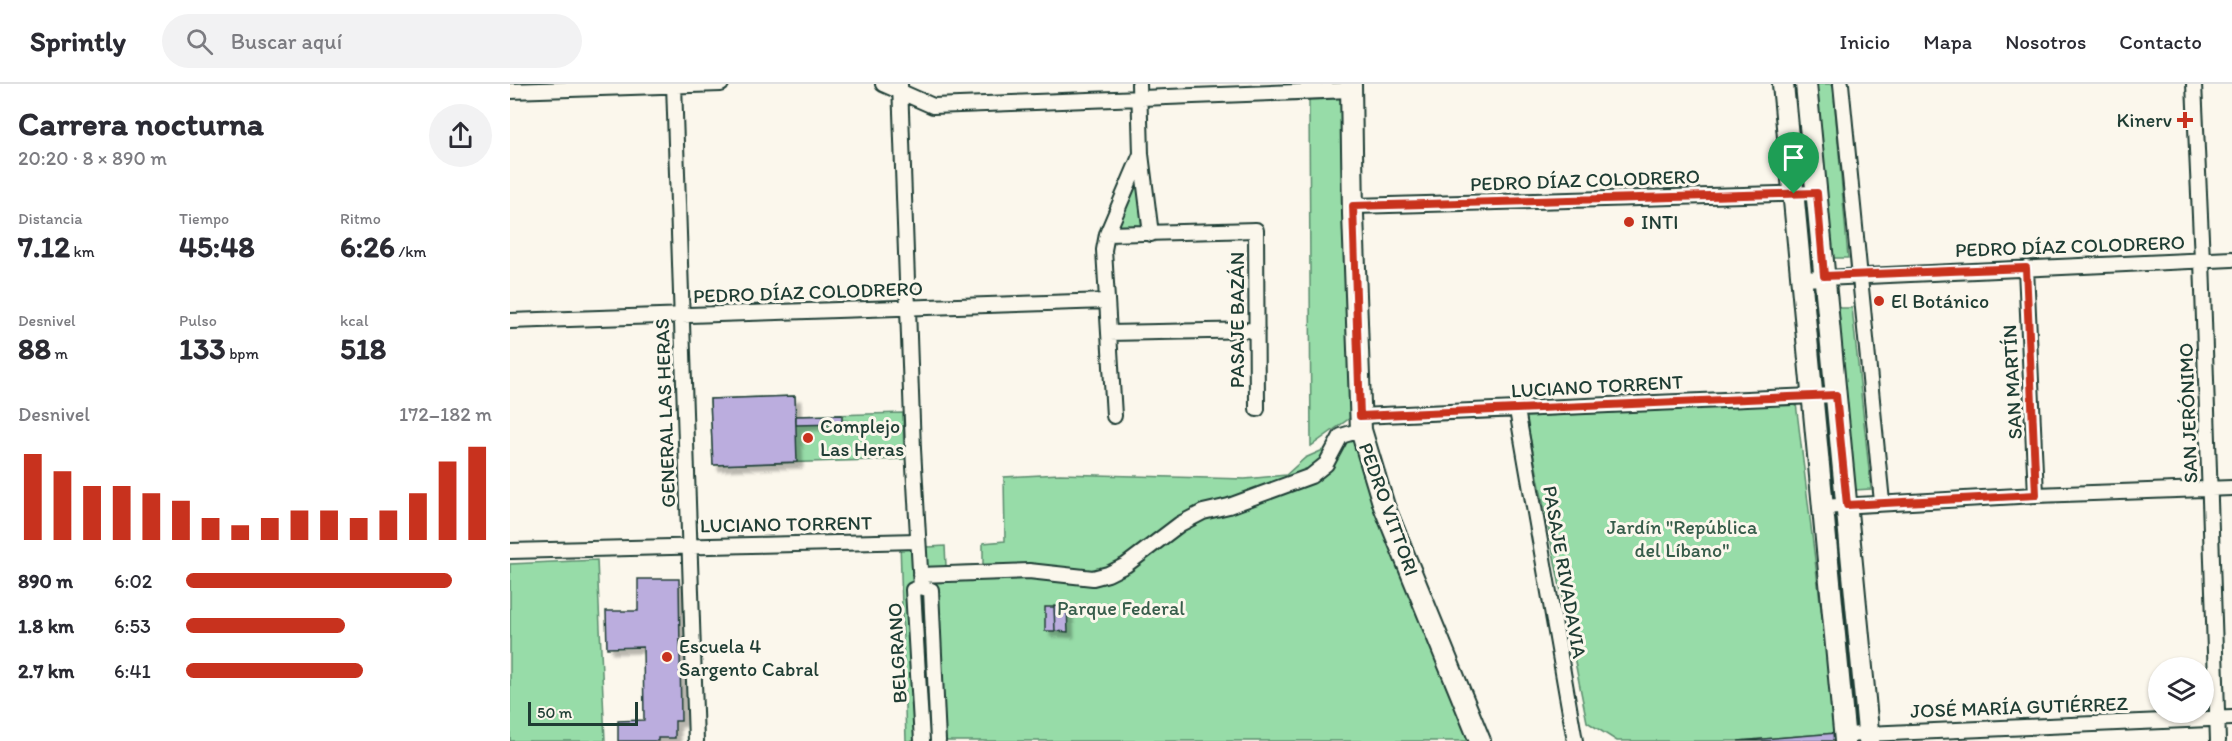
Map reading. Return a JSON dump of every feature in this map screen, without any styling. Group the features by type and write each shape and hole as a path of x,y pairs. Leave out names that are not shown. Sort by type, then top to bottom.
{"main road":[{"path":"1783,84 1845,738"},
{"path":"1806,84 1869,737"},
{"name":"PEDRO VITTORI","path":"1352,87 1353,206 1360,423 1384,506 1480,741"}],"street":[{"path":"510,91 721,84"},
{"path":"883,84 900,88 933,105 1139,99 1352,87"},
{"path":"1107,234 1151,234 1141,154 1139,84"},
{"path":"1841,84 1882,502"},
{"name":"SAN JERÓNIMO","path":"2194,84 2218,741"},
{"name":"GENERAL LAS HERAS","path":"674,85 696,741"},
{"path":"900,88 907,308 921,581"},
{"path":"1114,416 1104,250 1107,234 1141,154"},
{"name":"PEDRO DÍAZ COLODRERO","path":"1353,206 1817,193"},
{"name":"PASAJE BAZÁN","path":"1151,234 1256,230 1257,409"},
{"name":"PEDRO DÍAZ COLODRERO","path":"1802,279 1824,276 2232,260"},
{"name":"SAN MARTÍN","path":"2026,268 2036,495"},
{"name":"PEDRO DÍAZ COLODRERO","path":"510,321 1107,301"},
{"path":"1109,333 1257,330"},
{"name":"LUCIANO TORRENT","path":"921,581 1029,571 1092,578 1108,574 1135,559 1180,524 1203,512 1229,506 1311,476 1326,464 1341,436 1360,423 1517,410 1836,395"},
{"name":"PASAJE RIVADAVIA","path":"1517,410 1575,741"},
{"path":"1822,507 1882,502 2232,488"},
{"name":"LUCIANO TORRENT","path":"510,551 918,541"},
{"name":"BELGRANO","path":"921,741 914,590 921,581 931,590 938,741"},
{"name":"JOSÉ MARÍA GUTIÉRREZ","path":"1845,738 2232,718"}],"green space":[{"path":"1815,84 1833,84 1848,258 1830,258"},
{"path":"1348,96 1354,415 1311,446 1309,98"},
{"path":"1141,165 1149,233 1109,233"},
{"path":"1835,308 1852,308 1871,489 1855,490"},
{"name":"Complejo Las Heras","path":"795,396 796,416 903,413 904,459 713,465 710,399"},
{"name":"Jardín \"República del Líbano\"","path":"1796,403 1836,733 1738,741 1617,741 1587,722 1526,417"},
{"name":"Parque Federal","path":"1357,435 1473,741 906,741 900,541 929,547 945,546 946,566 983,565 983,543 1005,541 1004,477 1060,474 1245,479 1286,475 1305,458"},
{"path":"597,560 605,741 510,741 510,564"}],"building":[{"path":"795,396 797,462 713,465 710,399"},
{"path":"842,415 842,424 796,425 796,416"},
{"path":"638,579 679,579 681,721 675,721 675,738 658,738 658,741 618,741 618,721 644,720 643,647 607,648 606,611 638,611"},
{"path":"1054,606 1067,607 1068,632 1055,631"},
{"path":"1045,607 1054,607 1055,631 1045,631"},
{"path":"1836,733 1837,741 1738,741"}],"place":[{"name":"Kinerv","path":"2185,120"},
{"name":"INTI","path":"1629,222"},
{"name":"El Botánico","path":"1879,301"},
{"name":"Complejo Las Heras","path":"808,438"},
{"name":"Escuela 4 Sargento Cabral","path":"667,657"}],"route":[{"path":"1817,193 1824,276 2026,268 2036,495 1847,505 1836,395 1360,416 1353,206 1794,194 1817,193"}]}
